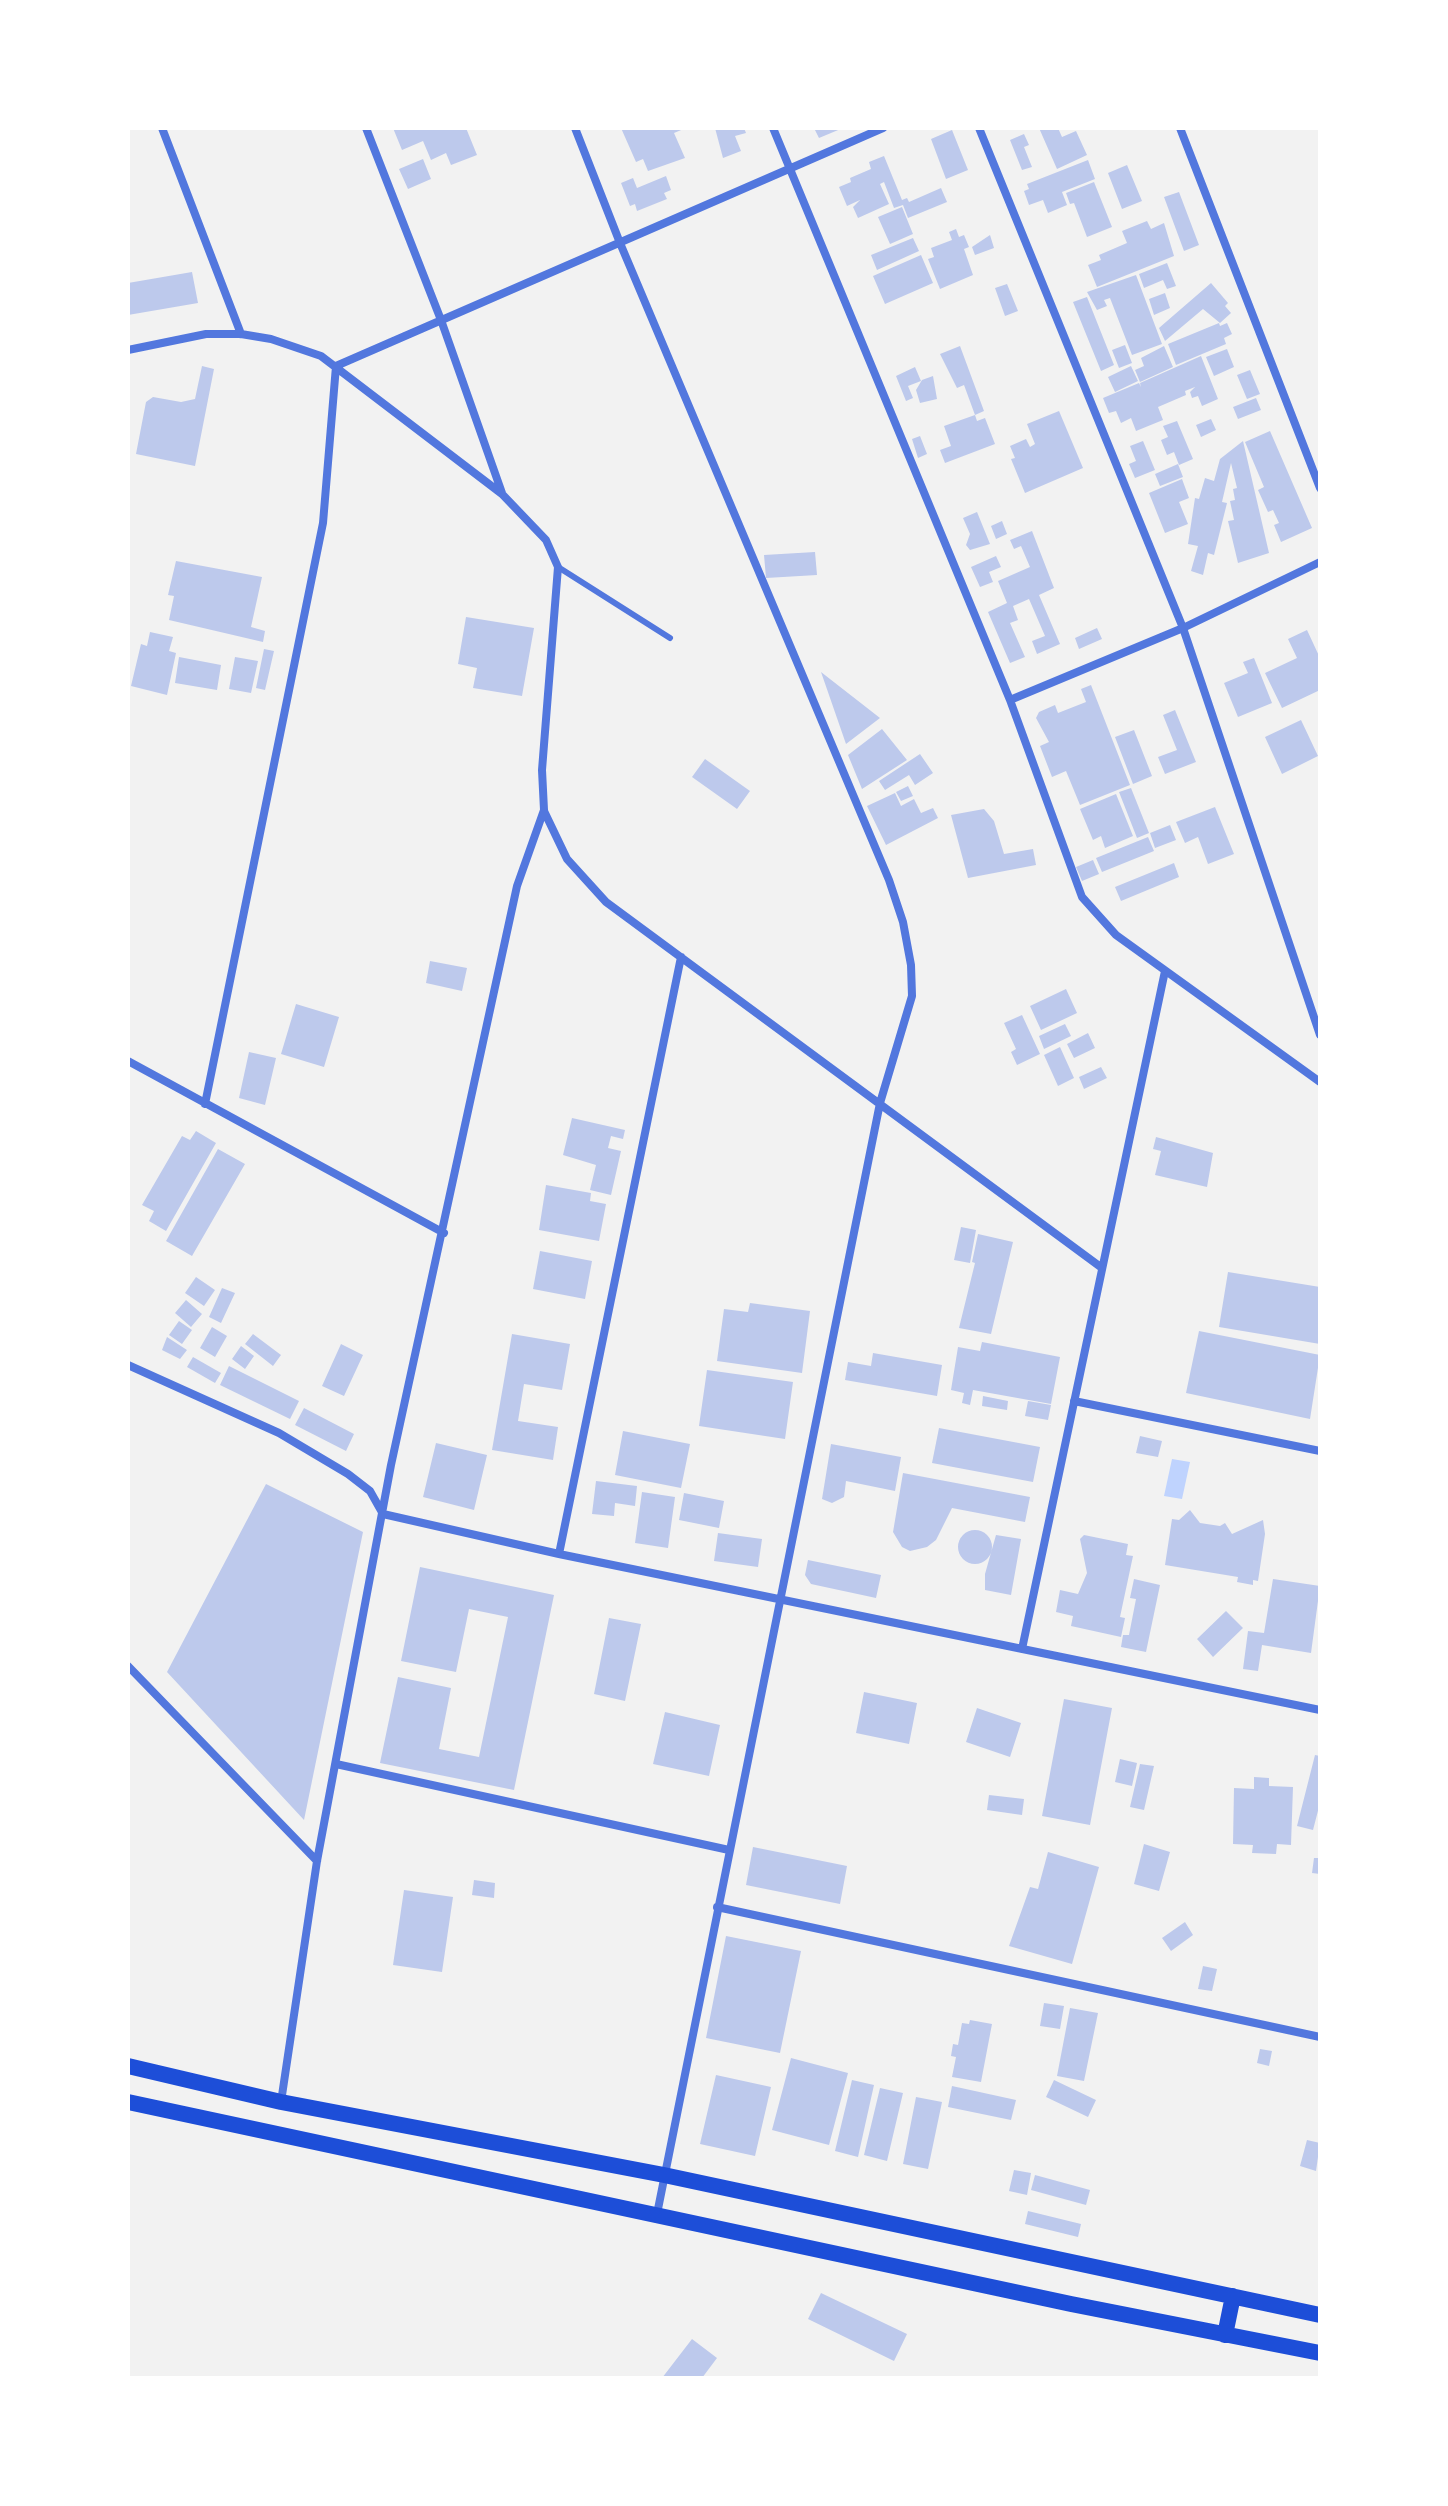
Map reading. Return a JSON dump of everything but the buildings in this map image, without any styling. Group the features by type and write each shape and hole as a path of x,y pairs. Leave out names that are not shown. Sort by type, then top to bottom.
{"main road":[{"path":"128,2066 281,2102 664,2175 1320,2315"},
{"path":"128,2102 1320,2353"},
{"path":"1225,2335 1233,2296"}],"street":[{"path":"162,128 241,334"},
{"path":"366,128 441,320 502,494"},
{"path":"575,128 620,243 883,865 903,922 912,996 880,1103 778,1599 657,2215"},
{"path":"773,128 1010,700 1082,897 1116,935 1320,1082"},
{"path":"336,366 883,128"},
{"path":"979,128 1183,628 1320,1035"},
{"path":"1180,128 1320,488"},
{"path":"128,350 206,334 241,334 301,348 336,366 502,494 546,540 558,567 542,770 544,810 567,859 606,902 1102,1268"},
{"path":"205,1104 323,523 336,366"},
{"path":"1010,700 1183,628 1320,562"},
{"path":"281,2102 317,1861 383,1514 517,886 544,810"},
{"path":"559,1554 681,957"},
{"path":"1022,1649 1165,971"},
{"path":"128,1061 444,1233"},
{"path":"128,1365 293,1441 370,1491 383,1514 559,1554 1320,1710"},
{"path":"1074,1401 1320,1451"},
{"path":"128,1666 317,1861"},
{"path":"336,1764 729,1850"},
{"path":"717,1907 1320,2037"}],"lane":[{"path":"558,567 670,638"}],"water":[{"path":"1172,1459 1190,1462 1182,1499 1164,1496"}]}
